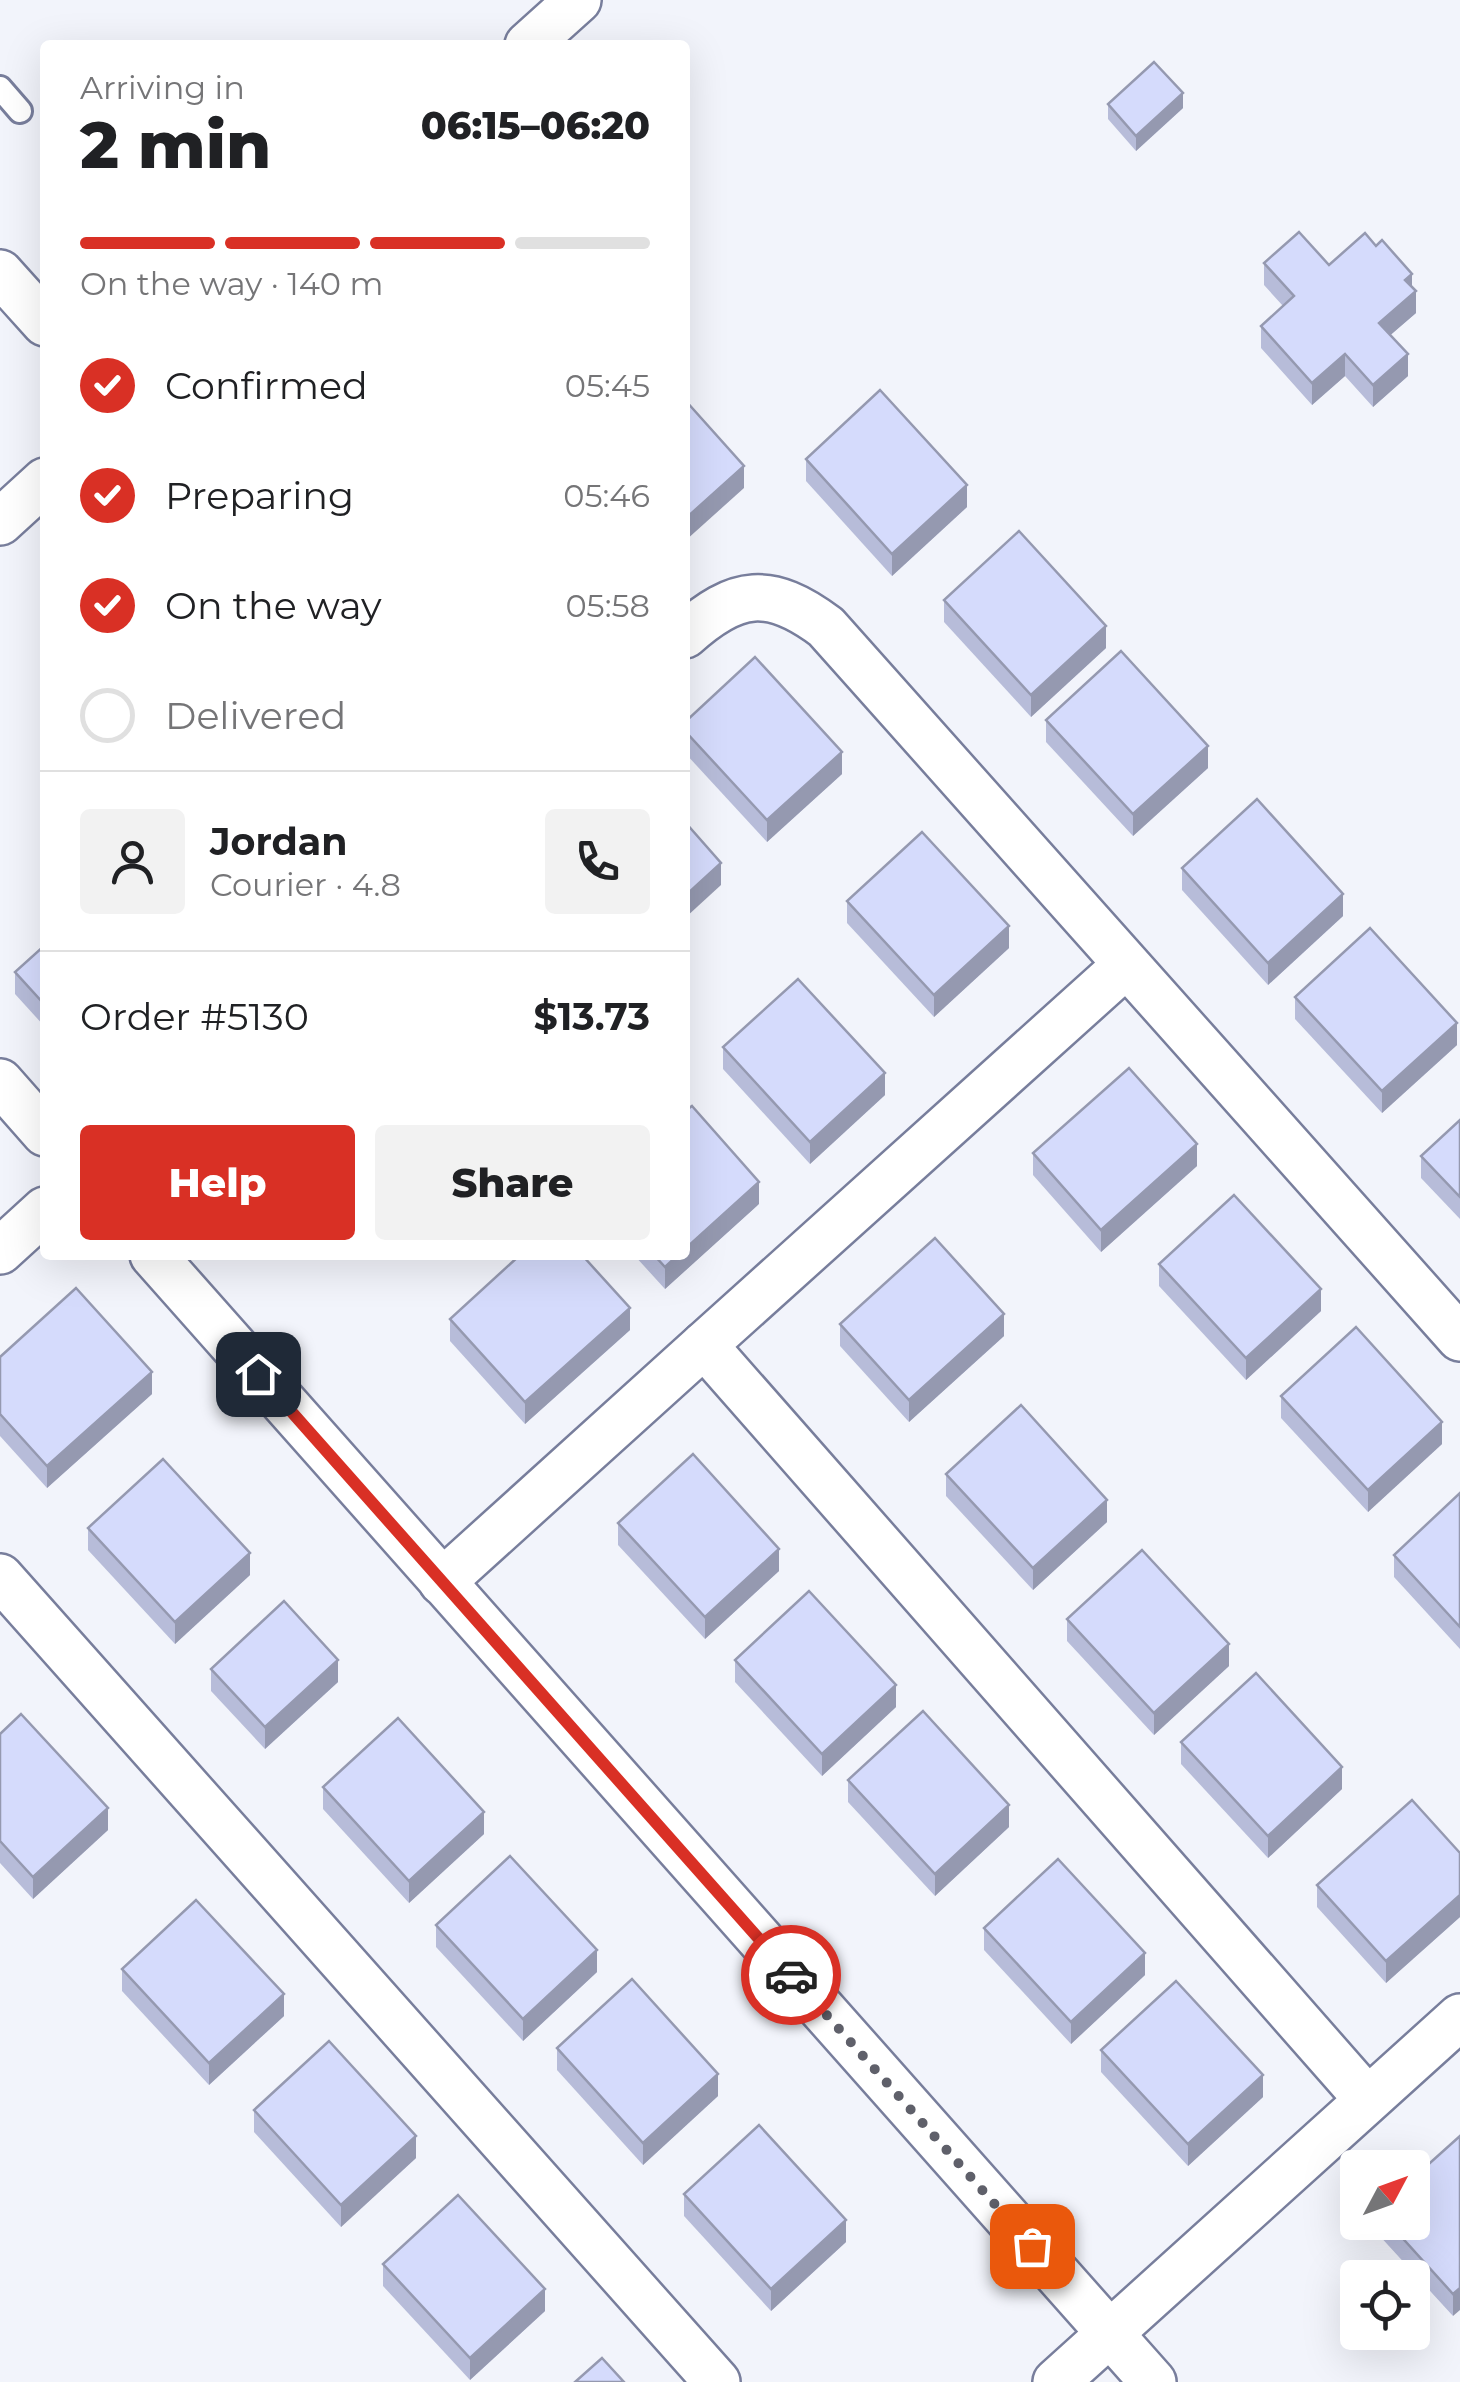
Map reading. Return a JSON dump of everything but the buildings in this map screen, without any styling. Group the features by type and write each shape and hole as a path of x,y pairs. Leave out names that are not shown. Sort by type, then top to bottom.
{"street":[{"path":"534,40 578,0"},
{"path":"0,273 40,317"},
{"path":"0,522 40,486"},
{"path":"690,631 712,611 740,600 768,598 798,606 826,628 1460,1338"},
{"path":"442,1582 1126,965"},
{"path":"0,1082 40,1127"},
{"path":"0,1251 40,1215"},
{"path":"157,1260 1153,2382"},
{"path":"704,1346 1367,2099"},
{"path":"0,1578 717,2382"},
{"path":"1056,2382 1460,2017"}],"lane":[{"path":"0,88 20,111"}],"way so far":[{"path":"791,1975 1032,2246"}],"route":[{"path":"258,1374 791,1975"}]}
